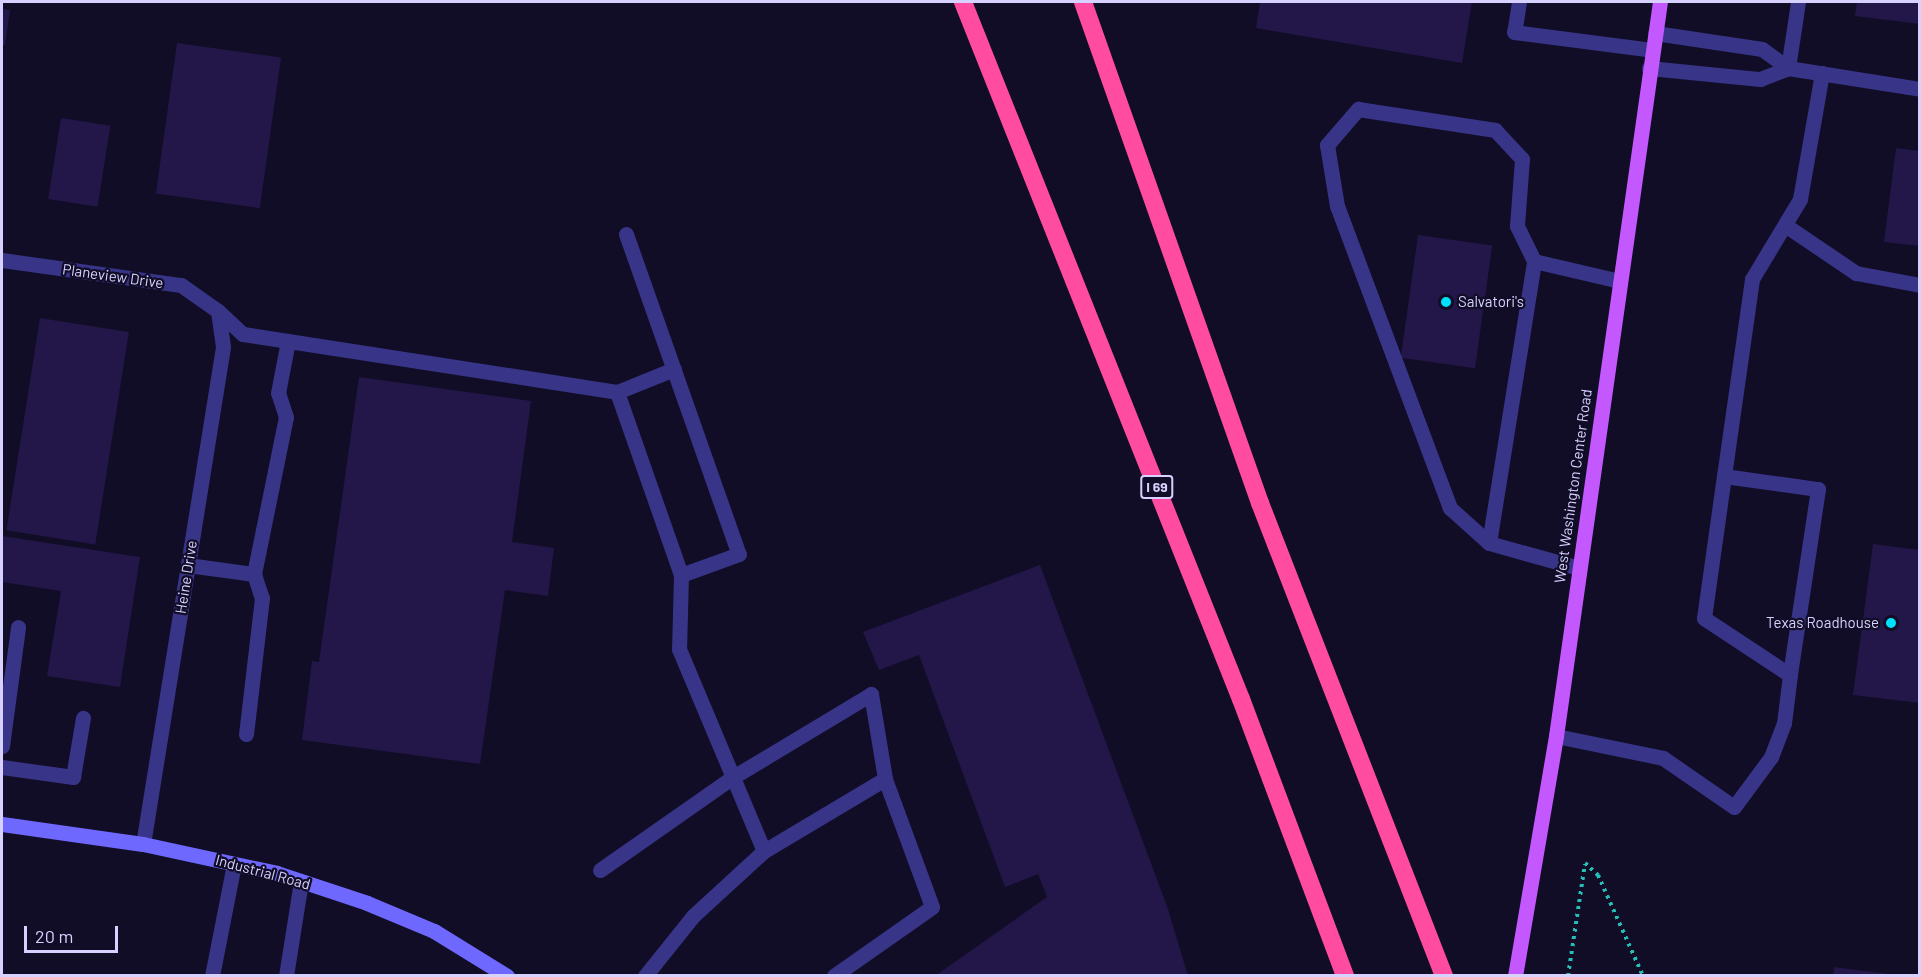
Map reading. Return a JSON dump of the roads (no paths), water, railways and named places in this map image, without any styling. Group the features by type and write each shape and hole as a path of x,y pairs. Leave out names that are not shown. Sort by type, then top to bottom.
{"highway":[{"name":"I 69","path":"963,2 1241,699 1345,975"},
{"path":"1083,2 1260,503 1425,921 1444,975"}],"main road":[{"name":"West Washington Center Road","path":"1515,975 1556,736 1660,2"}],"street":[{"path":"1519,2 1514,32 1652,50"},
{"path":"1788,68 1798,2"},
{"path":"1655,33 1762,49 1788,68 1920,89"},
{"path":"1649,68 1760,79 1788,68"},
{"path":"1790,675 1704,618 1752,279 1800,199 1822,73"},
{"path":"1490,543 1534,261 1517,226 1522,159 1495,130 1358,109 1327,145 1337,206 1450,508 1490,543 1579,568"},
{"path":"1785,225 1856,273 1920,285"},
{"path":"626,234 739,554 681,575"},
{"name":"Planeview Drive","path":"2,260 182,285 218,311 243,334 617,392"},
{"path":"1534,261 1620,281"},
{"name":"Heine Drive","path":"143,844 223,347 218,311"},
{"path":"246,734 262,598 254,574 286,417 278,393 288,341"},
{"path":"674,369 617,392 681,575 679,649 764,851"},
{"path":"1556,736 1663,758 1734,807 1770,757 1784,723 1818,489 1724,476"},
{"path":"188,565 254,574"},
{"path":"2,746 18,627"},
{"path":"600,870 733,777 871,694 885,779 932,907 834,975"},
{"path":"2,767 73,777 83,718"},
{"path":"645,975 693,916 764,851 885,779"},
{"name":"Industrial Road","path":"2,824 143,844 301,881 434,931 507,975"},
{"path":"212,975 234,864"},
{"path":"286,975 301,881"}],"place":[{"name":"Salvatori's","path":"1446,302"},
{"name":"Texas Roadhouse","path":"1891,623"}]}
